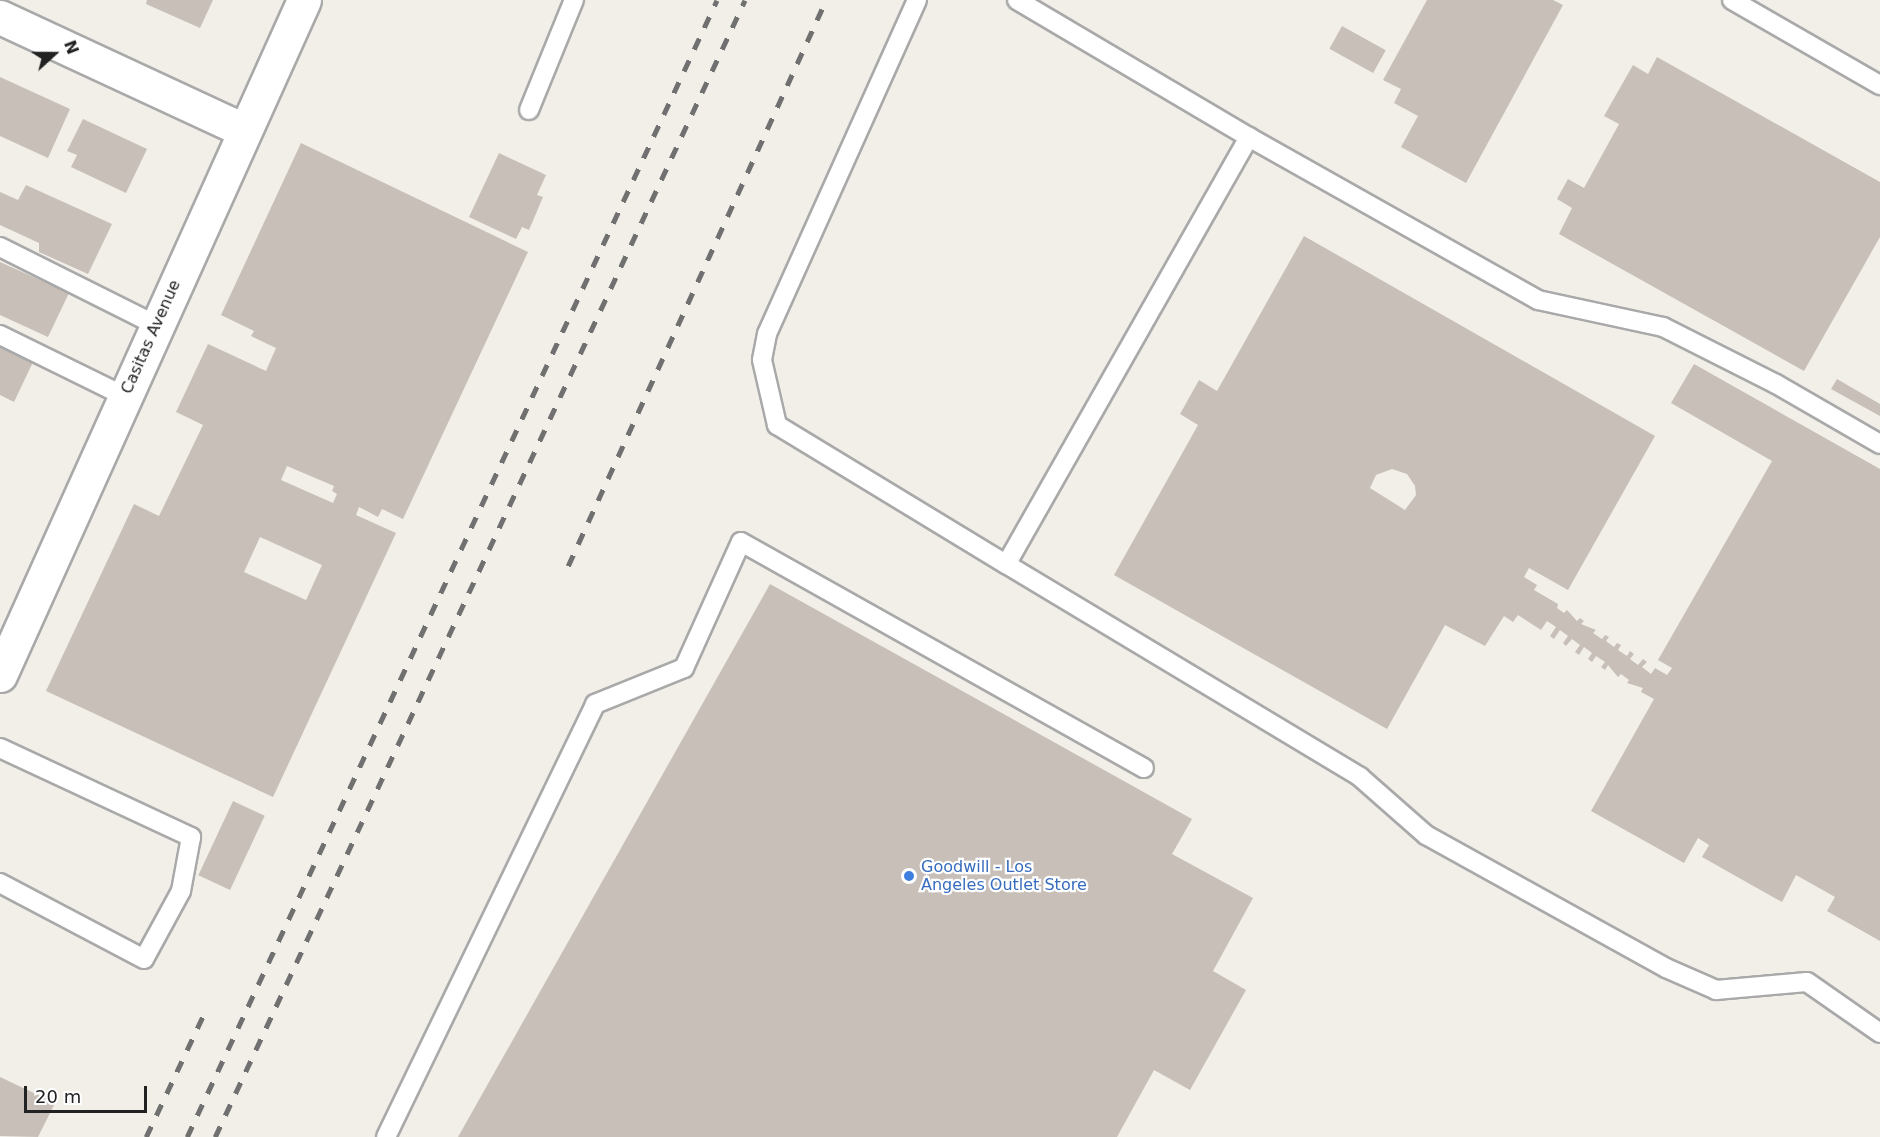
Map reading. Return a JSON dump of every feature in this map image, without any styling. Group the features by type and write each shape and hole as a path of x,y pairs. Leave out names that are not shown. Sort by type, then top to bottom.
{"street":[{"name":"Casitas Avenue","path":"0,675 243,130 304,0"},
{"path":"0,17 243,130"}],"lane":[{"path":"529,110 574,0"},
{"path":"917,0 767,334 762,360 777,425 1360,777 1426,836 1666,968 1716,990 1807,982 1880,1033"},
{"path":"1017,0 1249,137 1538,300 1663,327 1776,384 1880,444"},
{"path":"1732,0 1880,85"},
{"path":"1006,564 1249,137"},
{"path":"0,247 156,325"},
{"path":"0,335 124,396"},
{"path":"386,1137 595,704 684,668 741,542 1144,768"},
{"path":"0,748 191,837 181,891 144,959 0,883"}],"building":[{"path":"147,0 213,0 200,28 146,4"},
{"path":"1427,0 1553,0 1563,5 1466,183 1401,147 1418,116 1394,103 1401,89 1383,80"},
{"path":"1342,26 1386,50 1373,73 1329,49"},
{"path":"1657,57 1880,182 1880,237 1804,371 1559,234 1572,208 1557,199 1568,179 1584,188 1619,124 1604,116 1633,65 1648,74"},
{"path":"0,77 70,109 48,158 0,136"},
{"path":"83,119 147,149 126,193 71,167 77,155 67,151"},
{"path":"301,143 528,252 403,519 382,509 378,517 359,507 356,515 396,533 273,797 46,691 134,504 159,516 203,425 176,412 208,344 266,371 276,348 251,336 254,331 221,315","holes":["287,466 334,486 332,491 337,494 333,503 281,480","260,537 322,565 306,600 244,572"]},
{"path":"499,153 546,175 537,195 543,197 529,230 522,227 516,239 469,217"},
{"path":"26,185 112,224 88,274 39,252 39,243 0,225 0,192 18,200"},
{"path":"1304,236 1655,436 1568,590 1529,568 1524,577 1537,585 1534,590 1558,604 1557,608 1564,613 1567,610 1577,621 1580,618 1584,621 1581,624 1596,630 1593,633 1602,639 1605,635 1609,637 1606,641 1614,647 1617,643 1621,645 1618,650 1627,656 1630,651 1634,654 1630,659 1638,665 1643,659 1647,662 1642,667 1651,674 1655,668 1667,675 1672,668 1658,660 1772,461 1671,403 1694,364 1880,469 1880,941 1827,911 1835,897 1796,875 1782,902 1702,857 1709,845 1698,838 1684,863 1591,811 1654,699 1641,692 1643,688 1627,683 1629,680 1621,674 1618,677 1608,665 1605,670 1601,667 1605,662 1596,656 1592,662 1588,659 1592,653 1584,647 1579,655 1575,652 1580,645 1572,639 1566,646 1563,643 1568,636 1560,630 1554,639 1550,636 1556,627 1547,621 1541,630 1518,615 1513,622 1504,616 1485,646 1445,625 1387,729 1114,575 1198,425 1180,414 1199,380 1217,391","holes":["1392,469 1407,474 1415,486 1416,495 1405,510 1370,488 1376,475"]},
{"path":"0,262 69,293 48,337 0,315"},
{"path":"0,343 34,360 14,402 0,395"},
{"path":"1837,379 1880,404 1880,416 1831,389"},
{"name":"Goodwill - Los Angeles Outlet Store","path":"770,584 1192,819 1172,854 1253,898 1213,971 1246,990 1190,1090 1154,1070 1117,1137 458,1137"},
{"path":"233,801 265,816 230,890 198,875"},
{"path":"0,1077 55,1103 38,1137 0,1136"}],"railway":[{"path":"187,1137 717,0"},
{"path":"215,1137 745,0"},
{"path":"568,566 826,0"},
{"path":"146,1137 203,1016"}],"place":[{"name":"Goodwill - Los Angeles Outlet Store","path":"909,876"}]}
